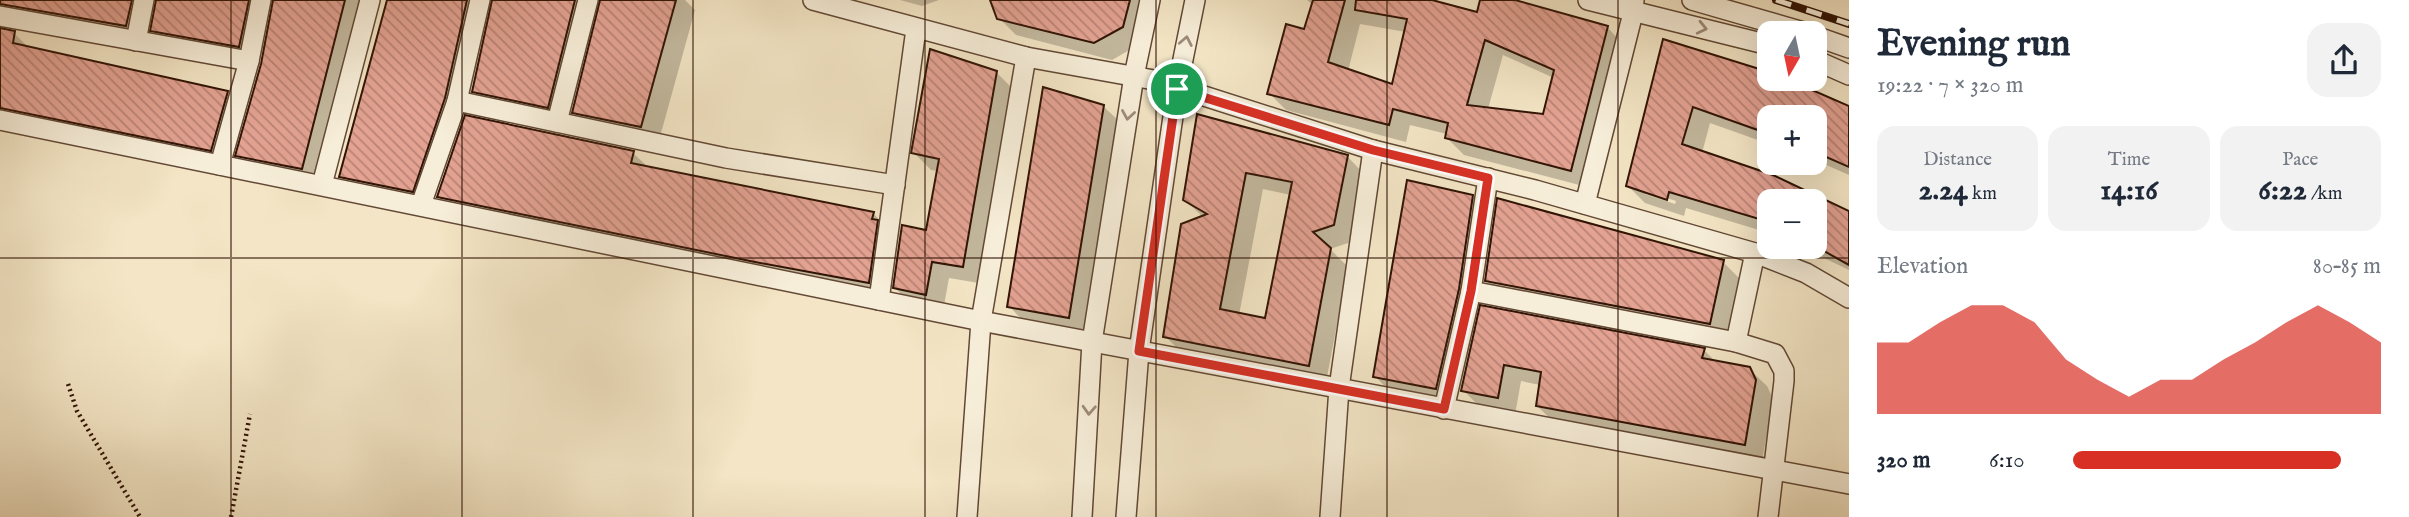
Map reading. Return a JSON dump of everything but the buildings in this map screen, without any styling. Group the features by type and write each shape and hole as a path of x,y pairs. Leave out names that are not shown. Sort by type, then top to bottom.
{"street":[{"path":"136,41 144,0"},
{"path":"220,165 249,61 261,0"},
{"path":"322,185 370,0"},
{"path":"421,205 457,101 480,0"},
{"path":"557,122 588,0"},
{"path":"813,0 1026,57 1154,80 1373,150 1585,204 1755,253 1806,273 1849,298"},
{"path":"1082,517 1093,342 1134,76 1150,0"},
{"path":"1126,517 1139,351 1177,89 1195,0"},
{"path":"1588,0 1633,6 1757,42"},
{"path":"1692,0 1765,21"},
{"path":"1585,204 1633,6"},
{"path":"0,16 249,61"},
{"path":"879,300 916,29"},
{"path":"1827,40 1849,48"},
{"path":"967,517 981,321 1026,57"},
{"path":"1827,65 1849,75"},
{"path":"457,101 726,158 895,185"},
{"path":"0,120 981,321 1849,484"},
{"path":"1330,517 1339,388 1373,150"},
{"path":"1444,409 1471,291 1488,178"},
{"path":"1736,342 1755,253"},
{"path":"1471,291 1736,342 1775,354 1784,371 1768,517"}],"path":[{"path":"68,384 77,411 140,517"},
{"path":"231,517 250,414"}],"railway":[{"path":"1776,0 1849,24"}],"route":[{"path":"1177,89 1373,150 1488,178 1471,291 1444,409 1139,351 1177,89"}]}
